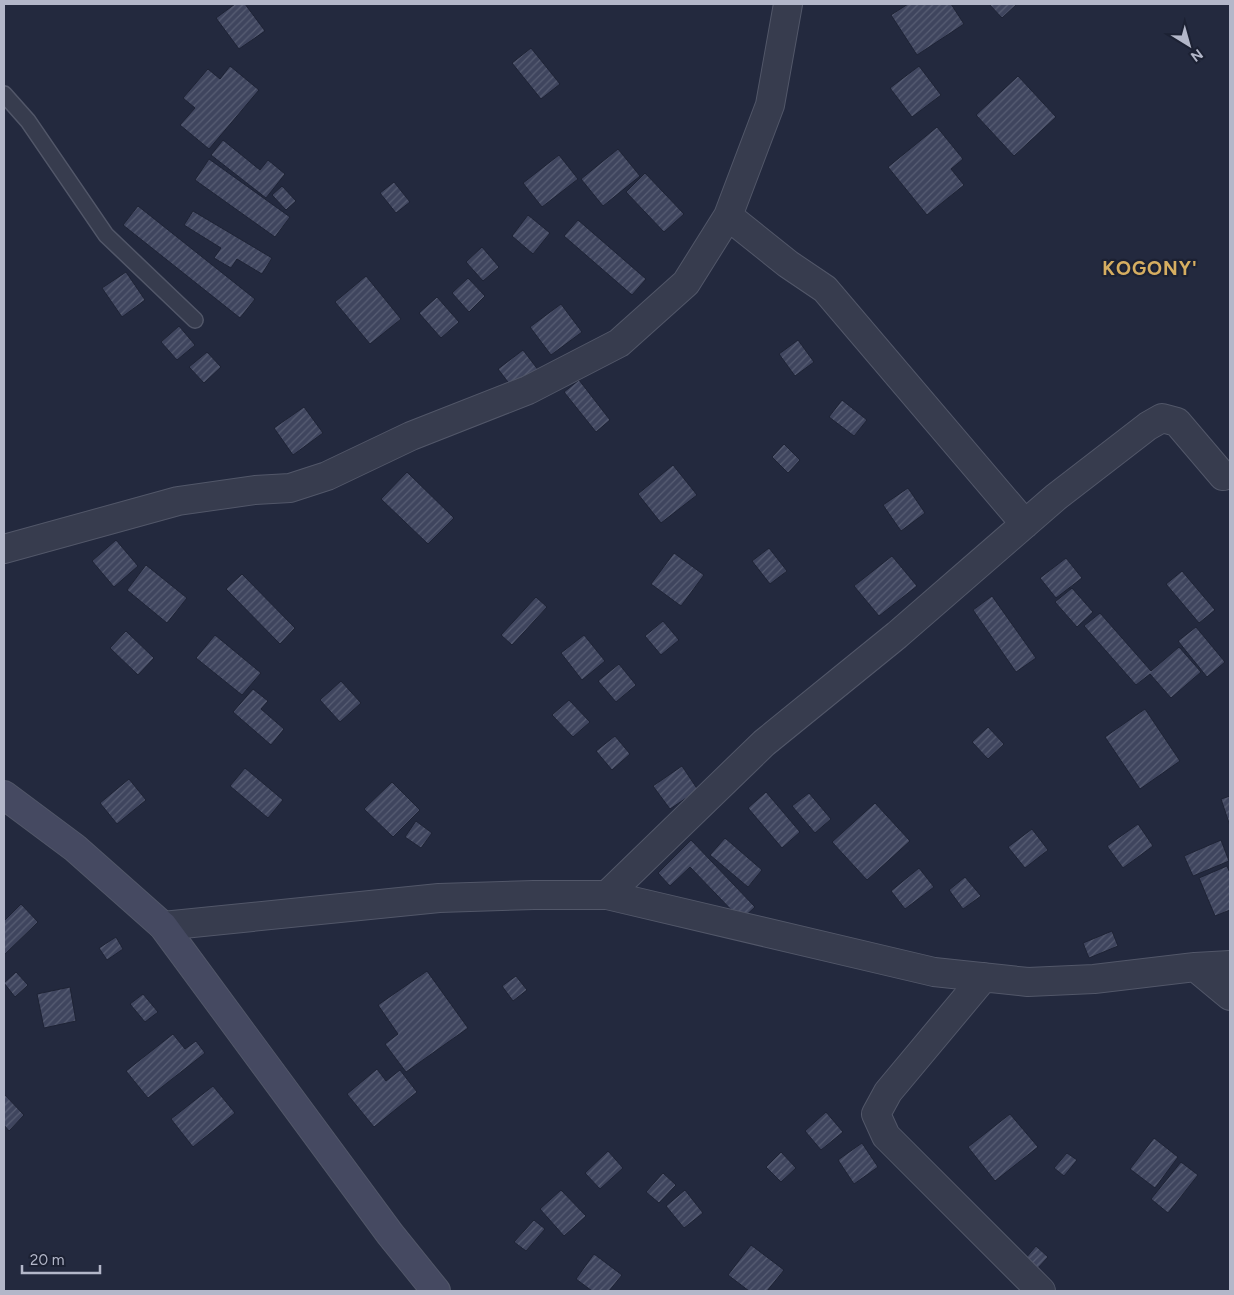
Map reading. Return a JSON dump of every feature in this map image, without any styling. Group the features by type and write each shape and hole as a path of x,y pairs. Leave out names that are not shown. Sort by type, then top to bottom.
{"main road":[{"path":"4,795 75,848 164,926 390,1234 436,1291"}],"street":[{"path":"4,549 178,501 255,490 290,488 327,476 411,436 528,390 619,343 686,283 728,216 770,104 788,4"},
{"path":"728,216 788,264 825,289 1025,524"},
{"path":"607,896 764,743 897,635 1025,524 1148,426 1162,418 1177,422 1224,476"},
{"path":"164,926 440,898 534,895 607,896 934,972 1028,982 1085,979 1230,965"},
{"path":"1195,967 1230,996"},
{"path":"984,977 888,1092 876,1114 886,1136 1041,1291"}],"lane":[{"path":"4,94 28,121 106,235 195,320"}],"building":[{"path":"235,4 245,4 265,31 239,49 216,18"},
{"path":"908,4 951,4 964,24 917,55 891,15"},
{"path":"989,4 1017,4 1002,18"},
{"path":"531,48 560,84 541,99 512,63"},
{"path":"230,66 259,90 209,149 180,125 195,108 183,98 208,69 220,79"},
{"path":"919,66 941,95 912,117 890,88"},
{"path":"1018,76 1056,117 1014,156 976,115"},
{"path":"937,127 963,159 951,169 964,185 927,215 888,167"},
{"path":"223,140 260,170 268,160 285,174 266,198 211,155"},
{"path":"618,149 640,176 603,206 581,179"},
{"path":"559,155 578,179 542,207 523,183"},
{"path":"209,159 290,217 275,237 195,180"},
{"path":"645,173 684,214 664,232 626,192"},
{"path":"394,182 410,202 396,213 380,193"},
{"path":"282,186 296,201 286,210 272,195"},
{"path":"138,206 255,299 240,318 123,225"},
{"path":"193,211 272,258 262,274 237,259 231,268 214,258 221,248 184,225"},
{"path":"528,215 550,233 533,254 512,236"},
{"path":"578,220 646,279 632,295 564,236"},
{"path":"482,247 499,267 483,281 466,262"},
{"path":"126,272 145,300 122,317 102,288"},
{"path":"366,276 401,319 370,344 335,302"},
{"path":"468,278 485,296 469,312 452,293"},
{"path":"437,297 459,322 441,338 419,313"},
{"path":"561,304 582,332 551,355 530,327"},
{"path":"179,326 195,345 177,360 161,342"},
{"path":"798,340 814,362 795,376 779,354"},
{"path":"523,350 539,371 514,390 498,369"},
{"path":"207,352 221,367 204,383 189,367"},
{"path":"579,380 610,420 596,432 564,392"},
{"path":"842,400 867,420 854,436 829,417"},
{"path":"304,407 323,433 293,455 274,428"},
{"path":"784,444 800,460 788,473 772,457"},
{"path":"673,465 697,495 661,523 638,494"},
{"path":"407,472 454,518 428,544 381,499"},
{"path":"908,488 925,513 901,531 883,505"},
{"path":"116,540 138,566 114,587 92,561"},
{"path":"769,548 787,571 770,584 752,561"},
{"path":"674,553 704,575 681,606 651,584"},
{"path":"892,556 917,586 879,616 854,586"},
{"path":"1066,558 1082,578 1056,598 1040,578"},
{"path":"146,565 187,598 167,623 127,590"},
{"path":"1182,571 1215,610 1199,623 1166,584"},
{"path":"242,574 295,628 280,644 226,589"},
{"path":"1072,588 1093,612 1077,627 1055,602"},
{"path":"992,596 1036,658 1016,672 973,610"},
{"path":"536,597 547,607 512,645 501,635"},
{"path":"1100,613 1151,671 1179,647 1201,672 1171,698 1150,674 1136,685 1084,626"},
{"path":"663,621 679,640 661,655 645,636"},
{"path":"1196,627 1225,662 1207,677 1178,641"},
{"path":"126,631 154,658 138,675 110,648"},
{"path":"215,635 261,673 242,695 196,658"},
{"path":"584,635 605,661 582,680 561,653"},
{"path":"619,664 636,685 616,702 598,681"},
{"path":"341,681 361,703 340,722 320,700"},
{"path":"253,689 268,701 261,709 284,729 271,745 233,712"},
{"path":"569,700 590,722 573,737 552,715"},
{"path":"1145,709 1180,761 1140,789 1105,737"},
{"path":"988,727 1004,744 988,759 972,742"},
{"path":"615,736 630,754 612,770 596,751"},
{"path":"682,766 698,790 670,809 653,786"},
{"path":"245,768 283,800 268,818 230,786"},
{"path":"129,779 146,800 117,824 100,803"},
{"path":"392,782 420,810 393,837 364,809"},
{"path":"766,792 800,832 782,848 748,808"},
{"path":"809,793 831,819 815,833 792,806"},
{"path":"1230,796 1230,826 1221,799"},
{"path":"875,803 910,841 867,880 832,842"},
{"path":"416,821 432,833 421,848 405,837"},
{"path":"1138,824 1153,846 1123,868 1107,846"},
{"path":"1032,829 1048,850 1025,868 1008,847"},
{"path":"725,838 762,870 748,887 710,855"},
{"path":"691,840 755,907 741,920 690,867 670,886 658,873"},
{"path":"1221,840 1229,861 1193,876 1184,856"},
{"path":"1227,866 1230,873 1230,910 1215,916 1199,878"},
{"path":"919,868 934,887 905,909 891,891"},
{"path":"965,877 981,896 963,909 949,890"},
{"path":"21,904 38,922 4,955 4,921"},
{"path":"1112,931 1118,946 1089,958 1083,943"},
{"path":"116,937 123,949 107,960 99,948"},
{"path":"427,971 468,1028 406,1072 385,1044 398,1034 378,1005"},
{"path":"16,972 28,985 15,997 4,983"},
{"path":"516,976 527,990 513,1001 502,986"},
{"path":"70,987 76,1021 44,1028 37,994"},
{"path":"143,994 158,1012 145,1022 130,1004"},
{"path":"173,1034 185,1049 196,1041 205,1053 148,1098 126,1071"},
{"path":"377,1069 386,1081 400,1070 417,1092 374,1127 347,1094"},
{"path":"213,1086 235,1113 193,1147 171,1119"},
{"path":"4,1094 24,1115 9,1131 4,1125"},
{"path":"826,1112 843,1132 821,1150 805,1131"},
{"path":"1010,1114 1038,1147 995,1181 968,1147"},
{"path":"1154,1138 1178,1157 1155,1188 1130,1169"},
{"path":"862,1143 878,1167 854,1184 838,1160"},
{"path":"608,1151 623,1168 600,1189 585,1173"},
{"path":"781,1152 796,1168 781,1182 766,1167"},
{"path":"1067,1153 1077,1160 1064,1176 1054,1168"},
{"path":"1181,1162 1198,1175 1168,1213 1151,1199"},
{"path":"663,1173 676,1185 659,1203 646,1192"},
{"path":"561,1190 586,1216 564,1236 540,1209"},
{"path":"685,1190 703,1213 684,1228 666,1206"},
{"path":"534,1220 545,1229 526,1251 514,1242"},
{"path":"751,1245 784,1270 767,1291 749,1291 728,1275"},
{"path":"1036,1246 1048,1257 1037,1269 1025,1259"},
{"path":"594,1254 622,1275 609,1291 592,1291 576,1279"}],"district":[{"name":"KOGONY'","path":"1150,268"}]}
